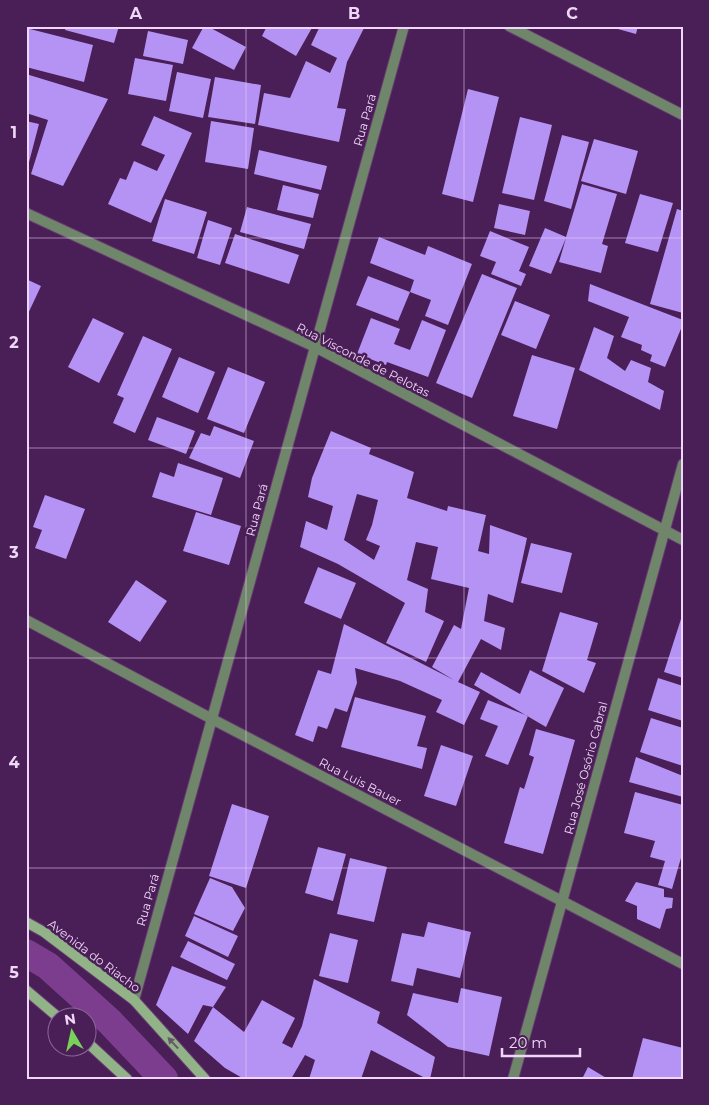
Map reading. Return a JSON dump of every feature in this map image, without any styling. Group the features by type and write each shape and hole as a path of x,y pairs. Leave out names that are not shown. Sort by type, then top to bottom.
{"main road":[{"name":"Avenida do Riacho","path":"26,922 44,932 134,1000 205,1079"},
{"path":"26,990 48,1009"},
{"path":"98,1053 121,1076"}],"street":[{"name":"Rua Pará","path":"134,1000 404,26"},
{"path":"510,26 683,115"},
{"name":"Rua Visconde de Pelotas","path":"26,213 315,348 683,540"},
{"name":"Rua José Osório Cabral","path":"513,1079 683,464"},
{"name":"Rua Luis Bauer","path":"26,620 212,720 683,964"}],"building":[{"path":"66,26 119,26 114,43 65,30"},
{"path":"204,26 246,47 234,70 192,48"},
{"path":"267,26 313,26 296,56 262,36"},
{"path":"320,26 364,28 347,62 337,108 346,109 339,142 258,125 264,93 290,98 306,61 330,73 337,58 311,45"},
{"path":"607,26 638,26 636,34"},
{"path":"26,28 93,45 84,82 26,67"},
{"path":"148,31 188,40 183,64 143,56"},
{"path":"135,58 173,65 166,101 128,94"},
{"path":"177,72 211,79 203,118 169,111"},
{"path":"26,74 108,99 63,186 31,174 48,120 26,113"},
{"path":"215,77 261,85 255,124 208,117"},
{"path":"468,89 499,97 473,202 442,194"},
{"path":"154,116 192,133 151,223 108,204 120,178 126,180 134,161 157,171 165,155 141,145"},
{"path":"520,117 552,125 534,200 502,193"},
{"path":"26,121 39,124 28,166 26,165"},
{"path":"211,121 254,128 248,169 205,162"},
{"path":"562,135 589,142 571,209 544,201"},
{"path":"594,139 638,151 626,194 581,181"},
{"path":"259,150 327,166 321,190 254,174"},
{"path":"582,184 617,194 602,244 608,246 601,273 559,262 566,238 551,274 529,266 545,228 566,237"},
{"path":"283,185 319,194 313,218 277,210"},
{"path":"640,194 673,203 658,252 625,243"},
{"path":"165,199 207,212 194,254 152,241"},
{"path":"499,204 530,211 525,235 494,228"},
{"path":"247,207 311,224 304,249 240,232"},
{"path":"677,209 683,211 683,313 650,304"},
{"path":"208,220 232,228 220,265 197,258"},
{"path":"490,231 529,247 519,271 526,274 521,286 491,274 496,262 480,256"},
{"path":"235,234 299,255 289,284 225,263"},
{"path":"379,237 425,255 428,246 472,264 448,325 425,316 431,300 410,292 414,280 370,263"},
{"path":"482,274 517,288 472,398 436,383"},
{"path":"368,276 410,292 398,321 356,305"},
{"path":"26,279 41,286 26,318"},
{"path":"590,284 683,320 665,367 650,361 652,355 641,350 642,345 621,337 629,317 588,301"},
{"path":"515,301 550,315 536,349 501,335"},
{"path":"93,318 124,333 99,383 68,367"},
{"path":"371,318 400,329 394,344 410,350 422,320 446,330 428,377 387,362 386,365 357,354"},
{"path":"594,327 614,336 607,358 625,371 631,360 651,368 648,382 664,391 660,410 579,370"},
{"path":"143,336 172,349 135,433 113,423 124,398 117,395"},
{"path":"532,355 575,368 557,429 513,416"},
{"path":"179,357 215,372 198,413 162,397"},
{"path":"228,367 265,382 244,433 207,419"},
{"path":"157,417 195,431 186,454 148,440"},
{"path":"214,426 254,441 240,478 189,458 201,433 210,436"},
{"path":"331,431 371,448 369,454 414,472 407,498 447,511 448,506 486,515 478,551 489,554 490,525 527,538 513,603 488,594 484,621 505,628 501,650 481,639 458,682 480,692 464,725 436,712 442,700 400,681 355,668 357,683 347,712 335,708 327,729 318,726 313,742 295,735 318,670 331,674 344,624 454,680 432,667 454,625 461,629 469,588 431,579 438,547 416,542 407,580 428,589 425,612 444,621 426,662 386,643 405,603 338,564 300,547 306,521 327,530 333,506 308,497 312,478","holes":["357,494 378,500 366,540 380,546 374,560 344,540"]},
{"path":"178,463 223,478 211,515 152,497 160,472 174,477"},
{"path":"45,495 85,509 66,559 35,548 42,530 33,527"},
{"path":"196,512 241,526 229,565 183,551"},
{"path":"531,543 572,553 562,593 521,583"},
{"path":"318,567 356,583 341,619 304,603"},
{"path":"136,580 167,601 140,642 108,622"},
{"path":"560,612 598,623 587,660 596,663 584,693 542,671"},
{"path":"681,619 683,619 683,678 664,672"},
{"path":"530,670 564,688 546,727 474,685 481,672 520,694"},
{"path":"658,678 683,686 683,721 648,710"},
{"path":"355,697 426,716 417,746 427,748 422,769 341,747"},
{"path":"488,700 528,716 508,765 485,756 498,726 480,719"},
{"path":"651,718 683,728 683,766 640,752"},
{"path":"536,729 575,740 543,854 504,843 520,787 524,789 534,757 529,755"},
{"path":"441,745 473,756 456,806 424,796"},
{"path":"636,757 683,776 683,797 629,782"},
{"path":"635,792 683,805 683,851 672,889 658,885 665,861 650,857 655,841 624,833"},
{"path":"232,804 269,816 246,888 209,876"},
{"path":"318,847 346,854 333,901 305,893"},
{"path":"350,858 387,867 374,922 337,914"},
{"path":"210,878 232,887 245,908 233,931 194,914"},
{"path":"636,882 664,889 664,897 673,898 672,908 666,909 660,929 637,919 637,906 625,901"},
{"path":"194,916 238,936 228,957 185,936"},
{"path":"428,922 471,932 460,978 417,968 413,986 391,981 402,933 424,937"},
{"path":"330,933 358,940 348,983 319,976"},
{"path":"188,941 235,964 227,980 180,957"},
{"path":"172,966 226,987 213,1007 203,1005 188,1034 156,1005"},
{"path":"314,979 380,1012 377,1023 435,1057 430,1079 371,1050 361,1079 309,1079 315,1060 305,1055 291,1079 244,1079 225,1068 194,1041 213,1007 244,1032 262,1000 295,1018 282,1043 292,1048 302,1026"},
{"path":"461,988 502,997 489,1056 448,1047 407,1015 413,993 458,1003"},
{"path":"643,1038 683,1048 683,1079 632,1079"},
{"path":"588,1067 608,1079 582,1079"}],"waterway":[{"path":"26,953 48,966 110,1022 164,1079"}]}
